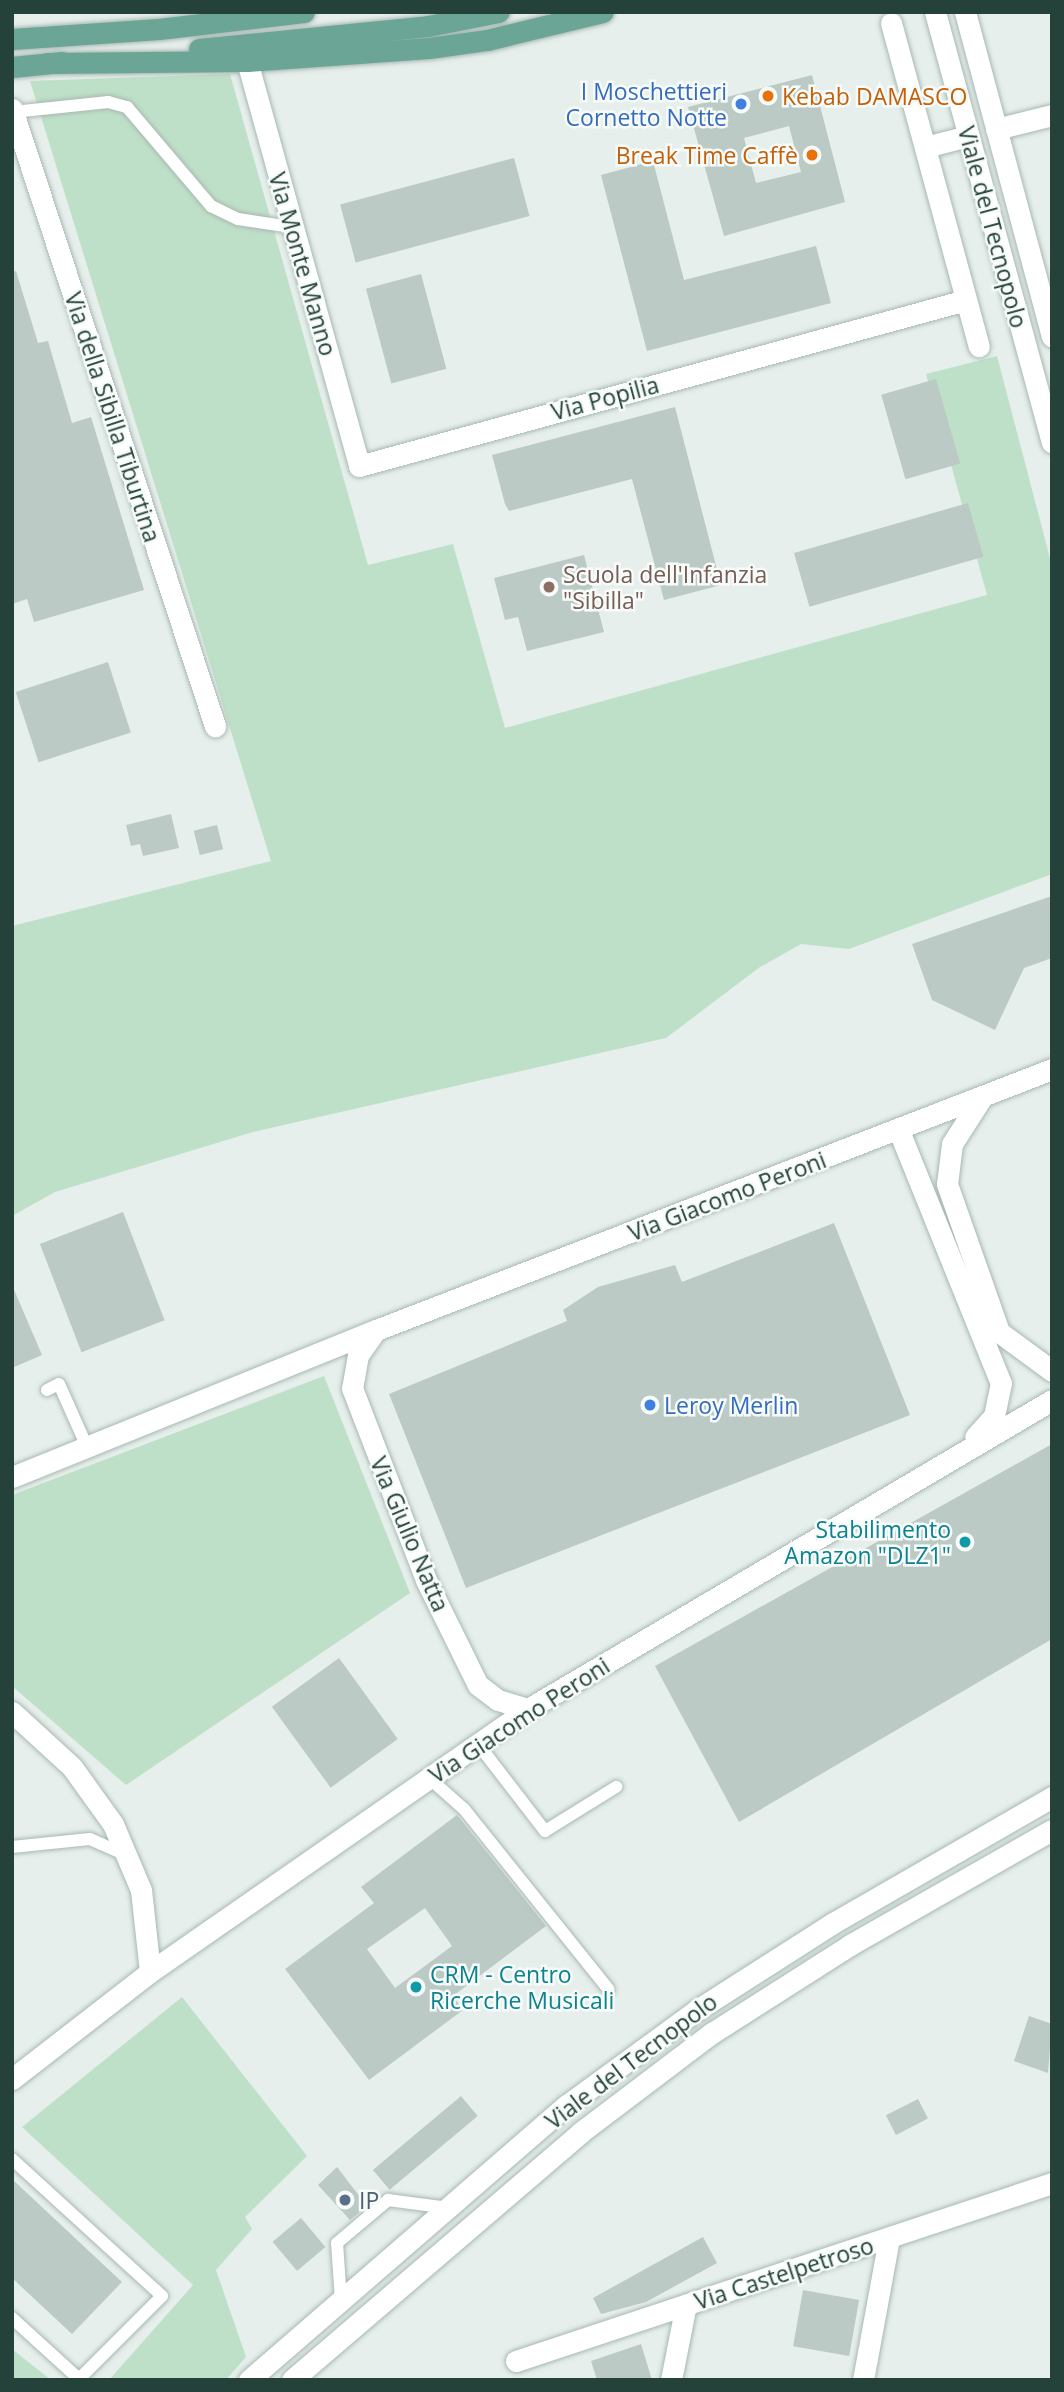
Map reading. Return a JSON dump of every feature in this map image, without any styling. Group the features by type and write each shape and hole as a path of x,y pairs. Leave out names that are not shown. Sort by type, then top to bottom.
{"main road":[{"path":"12,39 304,12"},
{"path":"12,66 413,27 499,12"},
{"path":"48,63 247,61 459,45 603,12"}],"street":[{"name":"Viale del Tecnopolo","path":"935,12 1052,442"},
{"name":"Viale del Tecnopolo","path":"965,12 1052,337"},
{"path":"891,23 979,346"},
{"name":"Via Monte Manno","path":"247,61 359,466"},
{"name":"Via della Sibilla Tiburtina","path":"13,110 215,726"},
{"path":"996,129 1052,115"},
{"path":"925,147 968,136"},
{"name":"Via Popilia","path":"359,466 967,300"},
{"name":"Via Giacomo Peroni","path":"12,1477 376,1330 899,1131 1052,1069"},
{"path":"983,1095 952,1144 947,1184 999,1332 1052,1371"},
{"path":"899,1131 1001,1384 994,1416 964,1450"},
{"name":"Via Giulio Natta","path":"376,1330 358,1355 352,1388 426,1580 478,1685 498,1700 528,1709"},
{"name":"Via Giacomo Peroni","path":"12,2079 150,1972 528,1709 964,1450 1052,1401"},
{"path":"12,1712 94,1791 128,1858 141,1891 150,1972"},
{"name":"Viale del Tecnopolo","path":"249,2380 567,2105 696,2010 833,1923 1052,1797"},
{"name":"Viale del Tecnopolo","path":"292,2380 581,2132 712,2033 850,1945 1052,1830"},
{"name":"Via Castelpetroso","path":"516,2361 1052,2183"},
{"path":"863,2380 890,2239"},
{"path":"671,2380 685,2304"}],"lane":[{"path":"13,110 108,102 127,107 211,206 238,219 291,227"},
{"path":"47,1390 59,1384 87,1447"},
{"path":"478,1744 545,1831 616,1787"},
{"path":"429,1778 464,1809 608,1989"},
{"path":"12,1847 90,1839 128,1858"},
{"path":"12,2160 162,2296 79,2379 12,2318"},
{"path":"341,2301 337,2243 388,2200 449,2208"}],"green space":[{"path":"230,74 368,565 453,544 505,728 987,595 926,374 997,356 1052,566 1052,874 849,949 801,944 760,967 666,1038 253,1132 55,1192 12,1216 12,926 271,861 30,81"},
{"path":"324,1376 410,1593 126,1785 12,1686 12,1495"},
{"path":"182,1997 307,2156 245,2217 252,2229 216,2270 246,2357 226,2380 109,2380 193,2285 22,2127"},
{"path":"12,2349 51,2380 12,2380"}],"building":[{"path":"812,75 845,202 724,236 688,107","holes":["789,126 801,172 756,183 744,138"]},
{"path":"514,158 530,216 356,263 340,205"},
{"path":"653,161 684,280 816,246 831,303 647,351 601,175"},
{"path":"16,271 38,343 48,341 72,423 91,417 144,590 34,622 27,599 12,604 12,272"},
{"path":"421,274 446,369 391,383 366,289"},
{"path":"936,379 960,464 905,479 881,395"},
{"path":"675,407 721,585 664,600 632,479 509,511 492,455"},
{"path":"968,503 983,557 809,607 794,553"},
{"path":"584,555 604,632 527,651 518,617 505,620 494,578"},
{"path":"108,662 131,732 39,762 16,692"},
{"path":"171,814 179,848 143,856 140,844 131,846 126,825"},
{"path":"217,825 223,849 200,855 194,831"},
{"path":"1052,896 1052,958 1024,968 995,1030 932,1000 912,944"},
{"path":"123,1212 165,1320 81,1352 40,1244"},
{"name":"Leroy Merlin","path":"834,1223 910,1415 466,1588 389,1394 567,1321 563,1310 598,1287 675,1265 682,1282"},
{"path":"12,1285 42,1355 12,1368"},
{"name":"Stabilimento Amazon \"DLZ1\"","path":"1052,1444 1052,1639 739,1822 655,1666"},
{"path":"339,1658 398,1739 331,1788 272,1707"},
{"path":"457,1815 546,1926 453,1996 463,2010 369,2080 285,1969 374,1903 361,1887","holes":["425,1908 452,1946 395,1988 367,1949"]},
{"path":"1029,2016 1052,2024 1048,2073 1014,2061"},
{"path":"461,2096 478,2116 390,2190 373,2170"},
{"path":"918,2099 928,2119 896,2135 886,2115"},
{"path":"337,2167 367,2206 350,2220 318,2185"},
{"path":"12,2179 122,2282 72,2334 12,2278"},
{"path":"301,2218 325,2247 297,2271 273,2242"},
{"path":"703,2237 717,2263 646,2302 601,2314 593,2298"},
{"path":"803,2290 859,2300 849,2356 793,2346"},
{"path":"641,2344 652,2380 597,2380 591,2361"}],"place":[{"name":"Kebab DAMASCO","path":"768,96"},
{"name":"I Moschettieri Cornetto Notte","path":"741,104"},
{"name":"Break Time Caffè","path":"812,155"},
{"name":"Scuola dell'Infanzia \"Sibilla\"","path":"549,587"},
{"name":"Leroy Merlin","path":"650,1405"},
{"name":"Stabilimento Amazon \"DLZ1\"","path":"965,1542"},
{"name":"CRM - Centro Ricerche Musicali","path":"416,1987"},
{"name":"IP","path":"345,2200"}]}
